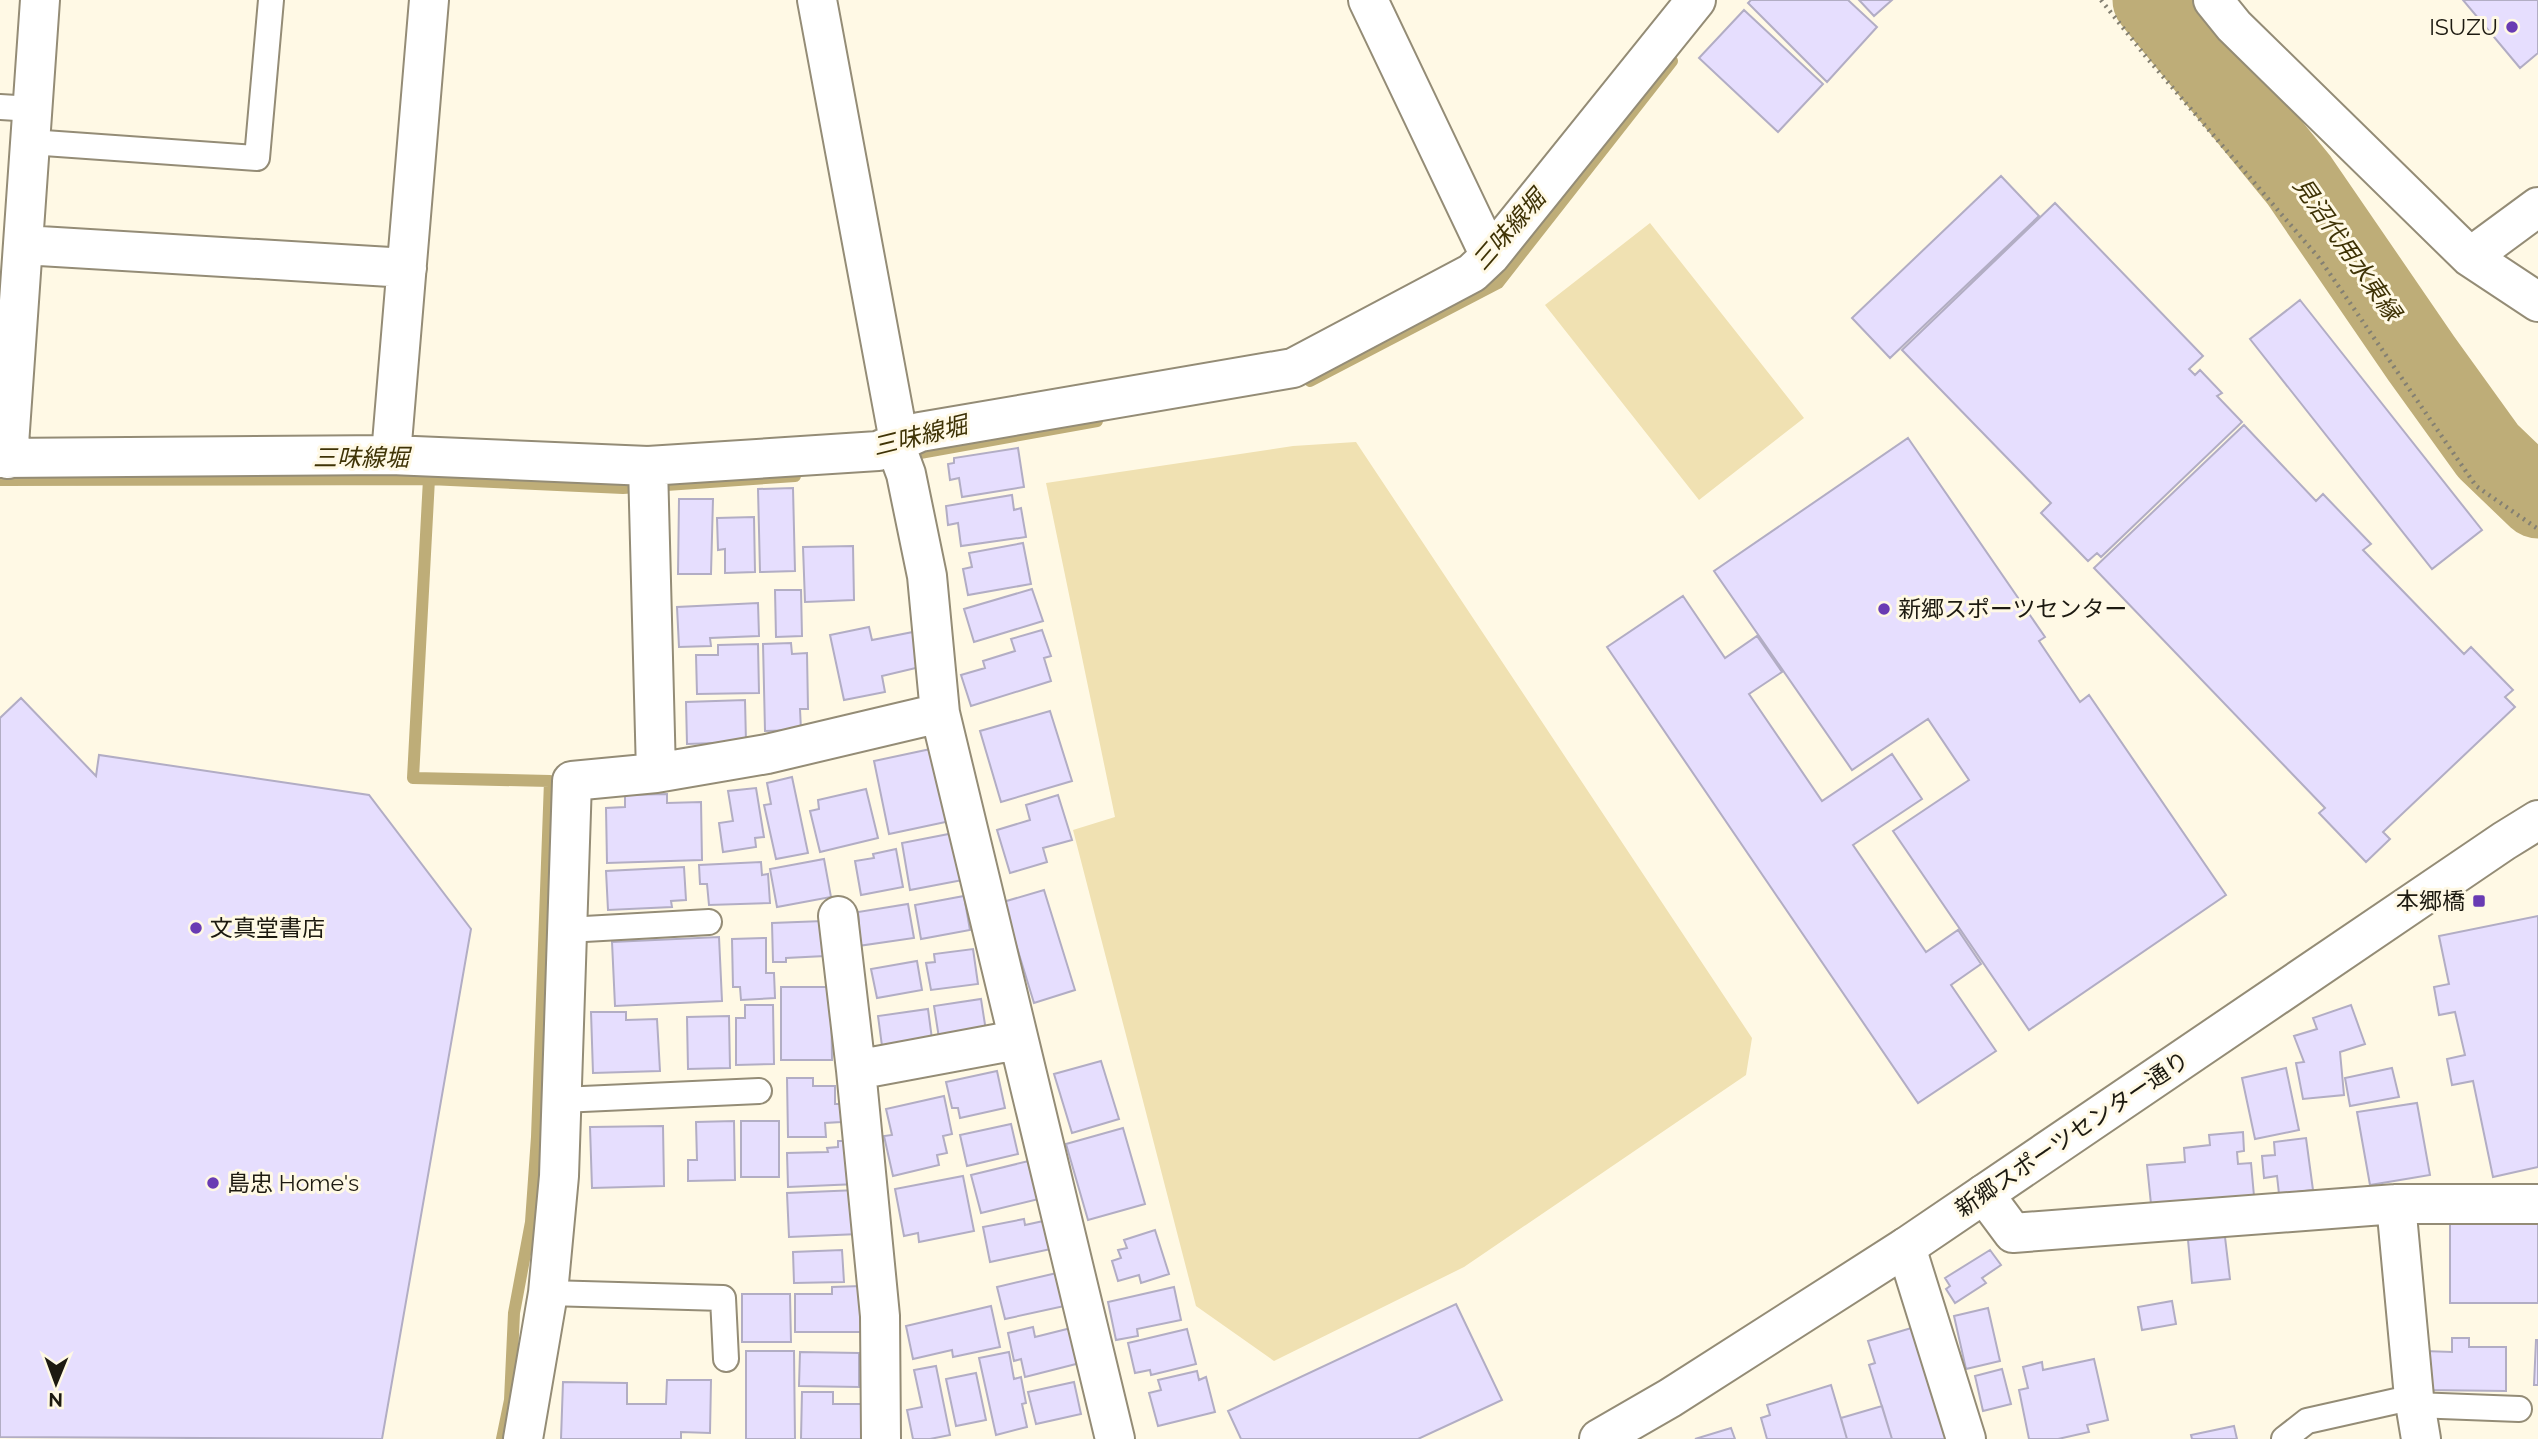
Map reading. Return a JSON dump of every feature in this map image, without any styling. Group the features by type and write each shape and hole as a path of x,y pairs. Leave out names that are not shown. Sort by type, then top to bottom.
{"street":[{"path":"40,0 21,119 23,245 4,458 391,455 648,466 878,452 901,457"},
{"path":"391,455 429,0"},
{"path":"817,0 901,457 927,576 940,713 1115,1439"},
{"path":"1368,0 1490,256"},
{"path":"901,457 920,432 1293,368 1472,273 1490,256 1696,0"},
{"path":"2213,0 2234,26 2470,257 2538,302"},
{"path":"2470,257 2538,207"},
{"path":"23,245 407,268"},
{"path":"648,466 656,773"},
{"path":"523,1439 548,1293 559,1176 572,781 656,773 767,754 940,713"},
{"name":"新郷スポーツセンター通り","path":"1599,1439 1670,1398 1906,1247 2538,820"},
{"path":"838,916 880,1316 881,1439"},
{"path":"856,1070 1017,1040"},
{"path":"1984,1194 2013,1233 2396,1204 2538,1204"},
{"path":"2396,1204 2417,1414"},
{"path":"1906,1247 1966,1439"}],"lane":[{"path":"21,119 257,158 271,0"},
{"path":"567,930 709,922"},
{"path":"561,1100 759,1091"},
{"path":"548,1293 723,1298 726,1359"},
{"path":"2284,1439 2307,1421 2519,1409"}],"path":[{"path":"2101,0 2147,58 2319,258 2476,486 2538,530"}],"shaded area":[{"path":"1650,223 1804,418 1699,500 1545,305"},
{"path":"1356,442 1752,1038 1746,1075 1464,1267 1274,1361 1196,1306 1073,830 1115,817 1046,483 1293,446"}],"building":[{"path":"1751,0 1848,0 1877,27 1827,82 1748,3"},
{"path":"1859,0 1892,0 1874,16"},
{"name":"ISUZU","path":"2463,0 2538,0 2538,53 2520,68"},
{"path":"1744,10 1823,84 1778,132 1699,58"},
{"path":"2001,176 2039,216 1890,358 1852,318"},
{"path":"2055,203 2203,356 2189,369 2195,375 2200,370 2222,393 2217,396 2242,422 2101,557 2097,553 2088,561 2041,513 2051,503 1902,350"},
{"path":"2300,300 2482,530 2432,569 2250,339"},
{"path":"2244,425 2316,501 2323,494 2371,544 2363,550 2464,654 2471,647 2513,690 2505,697 2515,707 2383,832 2390,839 2366,862 2319,813 2325,808 2094,568"},
{"path":"1908,438 2045,637 2039,641 2080,702 2089,695 2226,895 2029,1030 1893,831 1969,780 1928,719 1852,770 1714,571"},
{"path":"1018,448 1024,487 962,497 959,478 950,480 948,464 954,463 954,458"},
{"path":"793,488 795,571 760,572 758,489"},
{"path":"1012,495 1014,510 1021,508 1026,537 961,546 958,523 948,525 946,506"},
{"path":"679,499 713,499 711,574 678,574"},
{"path":"754,517 755,572 725,573 725,549 718,550 717,518"},
{"path":"1023,543 1031,584 968,595 963,569 972,567 969,553"},
{"path":"853,546 854,600 805,602 803,547"},
{"path":"1032,589 1043,621 974,642 964,609"},
{"path":"775,590 801,590 802,636 776,637"},
{"path":"1683,596 1725,658 1757,636 1782,672 1749,694 1822,801 1892,754 1922,799 1853,845 1926,952 1958,930 1981,964 1951,985 1996,1051 1918,1103 1607,647"},
{"path":"758,603 759,636 710,638 711,646 679,647 677,607"},
{"path":"869,627 872,640 913,632 920,667 882,676 885,692 844,700 830,635"},
{"path":"1042,630 1051,656 1044,658 1051,681 971,706 961,675 985,668 983,661 1015,651 1011,639"},
{"path":"791,643 792,654 807,653 808,709 800,709 801,730 765,731 763,644"},
{"path":"758,644 759,693 697,694 696,655 718,655 718,645"},
{"name":"島忠 Home's","path":"21,698 96,776 99,755 369,795 471,929 382,1439 0,1437 0,718"},
{"path":"745,700 746,742 687,744 686,702"},
{"path":"1050,711 1072,781 1001,802 980,731"},
{"path":"940,747 955,820 889,834 874,761"},
{"path":"792,777 808,853 776,859 764,805 771,804 767,783"},
{"path":"756,788 764,837 755,838 756,847 723,852 719,823 733,821 728,791"},
{"path":"866,789 878,838 820,852 810,811 819,809 818,800"},
{"path":"667,794 667,803 701,802 702,860 607,863 606,808 625,807 625,795"},
{"path":"1058,795 1072,840 1043,848 1047,862 1010,873 997,830 1030,820 1026,805"},
{"path":"959,832 968,879 910,890 902,843"},
{"path":"896,849 903,887 861,895 855,861 874,858 873,854"},
{"path":"824,859 831,897 777,907 770,869"},
{"path":"761,862 762,875 768,874 770,903 709,905 707,884 700,884 699,865"},
{"path":"684,867 686,900 671,901 672,907 608,910 606,871"},
{"path":"1044,890 1075,990 1034,1003 1003,902"},
{"path":"964,896 970,930 921,939 915,905"},
{"path":"908,904 914,938 858,946 854,924 859,923 858,912"},
{"path":"2538,916 2538,1167 2493,1177 2473,1081 2452,1085 2447,1059 2465,1055 2455,1012 2439,1015 2434,987 2449,984 2439,936"},
{"path":"823,921 825,956 786,958 786,962 773,962 772,923"},
{"path":"719,937 722,1001 615,1006 612,942"},
{"path":"766,938 766,973 774,973 775,998 741,1000 740,987 733,987 732,939"},
{"path":"973,949 978,984 931,990 926,963 935,962 934,954"},
{"path":"917,961 922,990 877,998 871,969"},
{"path":"781,987 831,987 832,1060 781,1060"},
{"path":"981,999 986,1031 939,1038 934,1006"},
{"path":"745,1005 773,1005 774,1064 736,1065 736,1018 745,1018"},
{"path":"2351,1005 2365,1044 2340,1052 2344,1095 2303,1099 2296,1063 2304,1062 2294,1036 2317,1029 2313,1018"},
{"path":"928,1009 932,1039 882,1046 878,1016"},
{"path":"591,1012 626,1012 626,1020 657,1019 660,1071 593,1073"},
{"path":"729,1016 730,1068 688,1069 687,1017"},
{"path":"1101,1061 1119,1119 1072,1133 1054,1074"},
{"path":"2286,1068 2299,1130 2255,1139 2242,1078"},
{"path":"2392,1068 2399,1097 2350,1106 2345,1078"},
{"path":"997,1071 1005,1108 960,1118 958,1108 952,1108 946,1082"},
{"path":"787,1078 813,1078 813,1086 835,1086 835,1104 841,1104 841,1122 825,1123 826,1137 788,1137"},
{"path":"944,1096 952,1134 943,1136 947,1153 937,1155 939,1165 893,1176 884,1136 892,1135 886,1109"},
{"path":"2417,1103 2430,1175 2370,1185 2357,1112"},
{"path":"734,1121 735,1180 688,1181 688,1160 697,1160 696,1122"},
{"path":"741,1121 779,1121 779,1177 741,1177"},
{"path":"1011,1124 1018,1154 967,1166 960,1135"},
{"path":"663,1126 664,1186 592,1188 590,1127"},
{"path":"1123,1128 1145,1204 1088,1220 1066,1144"},
{"path":"2243,1132 2244,1151 2237,1152 2238,1164 2251,1163 2254,1196 2151,1204 2147,1165 2185,1162 2184,1148 2210,1145 2209,1135"},
{"path":"2306,1138 2313,1190 2279,1194 2277,1176 2264,1178 2262,1156 2275,1155 2274,1142"},
{"path":"838,1141 849,1141 857,1184 788,1187 787,1153 828,1152 827,1148 838,1147"},
{"path":"1037,1159 1047,1197 981,1213 971,1175"},
{"path":"963,1176 974,1231 919,1242 918,1233 904,1236 895,1189"},
{"path":"857,1190 859,1234 789,1237 787,1193"},
{"path":"1024,1219 1025,1225 1048,1220 1060,1247 990,1262 983,1227"},
{"path":"2450,1219 2538,1219 2538,1303 2450,1303"},
{"path":"1155,1230 1169,1274 1141,1283 1139,1275 1118,1281 1112,1261 1121,1258 1118,1250 1127,1248 1124,1240"},
{"path":"2225,1237 2230,1279 2192,1283 2188,1240"},
{"path":"842,1250 844,1282 794,1283 793,1252"},
{"path":"1990,1250 2001,1265 1982,1278 1986,1283 1955,1303 1946,1289 1950,1286 1945,1278"},
{"path":"1061,1272 1069,1305 1005,1319 997,1287"},
{"path":"861,1286 868,1332 795,1332 795,1294 832,1294 832,1287"},
{"path":"1174,1287 1181,1320 1137,1329 1138,1336 1116,1340 1108,1302"},
{"path":"742,1294 790,1294 791,1342 742,1342"},
{"path":"2172,1301 2176,1324 2142,1330 2138,1307"},
{"path":"1456,1304 1502,1400 1418,1439 1241,1439 1228,1411"},
{"path":"991,1306 1000,1347 953,1357 952,1350 913,1359 906,1326"},
{"path":"1988,1308 2000,1361 1966,1369 1954,1316"},
{"path":"1918,1326 1952,1439 1892,1439 1869,1365 1875,1363 1868,1341"},
{"path":"1033,1327 1035,1337 1071,1328 1080,1363 1025,1377 1021,1359 1014,1361 1008,1333"},
{"path":"1187,1329 1196,1364 1151,1375 1150,1370 1135,1373 1128,1343"},
{"path":"2452,1338 2469,1338 2469,1347 2506,1347 2506,1391 2424,1390 2424,1351 2452,1352"},
{"path":"2536,1340 2538,1385 2534,1385"},
{"path":"746,1351 794,1351 795,1439 746,1439"},
{"path":"800,1352 859,1353 859,1387 799,1386"},
{"path":"1009,1352 1014,1379 1021,1377 1026,1403 1022,1404 1027,1427 996,1435 979,1358"},
{"path":"2094,1359 2108,1420 2087,1425 2089,1432 2058,1439 2029,1439 2019,1390 2028,1388 2023,1367 2042,1362 2043,1370"},
{"path":"936,1366 950,1435 913,1439 907,1410 922,1407 914,1370"},
{"path":"2002,1369 2011,1404 1983,1411 1975,1376"},
{"path":"1197,1371 1199,1380 1206,1377 1215,1412 1158,1426 1149,1393 1161,1390 1158,1380"},
{"path":"976,1373 986,1420 956,1426 946,1379"},
{"path":"667,1380 711,1380 710,1433 681,1432 681,1439 561,1439 563,1382 627,1383 627,1404 666,1404"},
{"path":"1074,1382 1081,1414 1036,1424 1028,1392"},
{"path":"1831,1385 1847,1439 1767,1439 1761,1418 1770,1415 1767,1405"},
{"path":"802,1392 833,1392 833,1404 869,1404 869,1439 801,1439"},
{"path":"1882,1406 1892,1439 1847,1439 1841,1418"},
{"path":"2234,1426 2237,1439 2192,1439 2191,1435"},
{"path":"1731,1428 1735,1439 1695,1439"}],"waterway":[{"name":"見沼代用水東縁","path":"2152,0 2299,180 2488,451 2538,499"},
{"name":"三味線堀","path":"1310,381 1498,283 1672,61"},
{"name":"三味線堀","path":"905,459 920,453 1097,421"},
{"name":"三味線堀","path":"0,480 429,479 623,488 795,476"},
{"path":"429,479 413,778 550,781 537,1137 531,1222 514,1313 510,1400 502,1439"}],"place":[{"name":"ISUZU","path":"2512,27"},
{"name":"新郷スポーツセンター","path":"1884,609"},
{"name":"本郷橋","path":"2479,901"},
{"name":"文真堂書店","path":"196,928"},
{"name":"島忠 Home's","path":"213,1183"}]}
